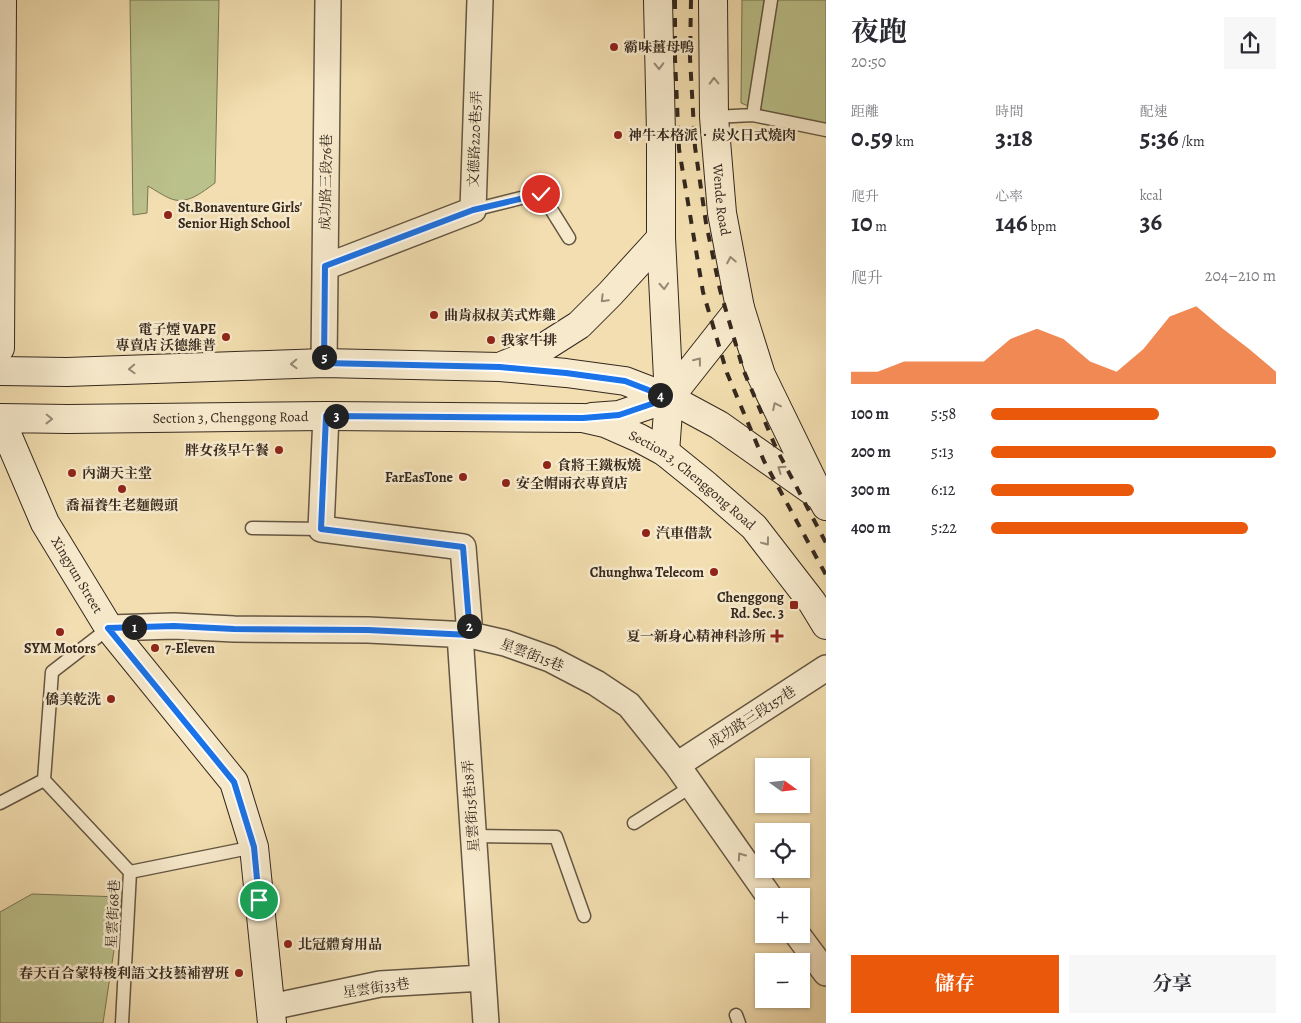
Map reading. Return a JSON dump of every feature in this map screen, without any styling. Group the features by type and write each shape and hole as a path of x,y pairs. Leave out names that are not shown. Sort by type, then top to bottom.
{"main road":[{"path":"0,348 2,0"},
{"path":"658,0 661,238 669,398 665,452"},
{"name":"Wende Road","path":"713,0 714,117 722,213 740,308 761,375 823,502"},
{"path":"500,367 538,351 579,325 661,238"},
{"path":"583,418 619,415 669,398 740,308"},
{"path":"0,371 67,372 324,363 500,367 625,381 669,398 719,425 823,502"},
{"name":"Section 3, Chenggong Road","path":"0,418 326,416 583,418 624,430 665,452 707,486 754,527 812,602 826,625"},
{"name":"Xingyun Street","path":"0,418 45,523 108,628 234,782 254,847 272,1015"}],"street":[{"name":"成功路三段76巷","path":"324,363 328,0"},
{"name":"文德路220巷5弄","path":"473,210 480,0"},
{"path":"325,266 473,210"},
{"path":"321,529 326,416"},
{"name":"星雲街15巷18弄","path":"321,529 463,547 473,836 486,1023"},
{"name":"星雲街15巷","path":"108,628 174,626 234,629 368,630 465,635 505,643 550,658 596,683 629,705 677,765 763,888"},
{"name":"成功路三段157巷","path":"677,765 826,668"},
{"path":"804,943 826,973"},
{"name":"星雲街33巷","path":"272,1015 380,984 483,978"}],"lane":[{"path":"753,114 771,0"},
{"path":"714,117 753,114 826,130"},
{"path":"473,210 541,194 569,238"},
{"path":"252,528 321,529"},
{"path":"0,803 44,780 52,672 108,628"},
{"name":"星雲街68巷","path":"44,780 130,872 122,1023"},
{"path":"634,823 692,786"},
{"path":"473,836 556,837 584,916"},
{"path":"130,872 254,847"}],"green space":[{"path":"130,0 219,0 215,183 193,197 181,200 169,198 148,186 147,213 133,215"},
{"path":"742,0 826,0 826,127 766,113 741,103"},
{"path":"32,894 122,897 103,1023 0,1023 0,912"}],"railway":[{"path":"675,0 675,58 679,149 703,292 727,373 764,461 826,575"},
{"path":"691,0 690,58 695,147 706,223 720,290 743,369 776,448 826,543"}],"place":[{"name":"霸味薑母鴨","path":"614,47"},
{"name":"神牛本格派‧炭火日式燒肉","path":"618,135"},
{"name":"St.Bonaventure Girls' Senior High School","path":"168,215"},
{"name":"曲肯叔叔美式炸雞","path":"434,315"},
{"name":"電子煙 VAPE 專賣店 沃德維普","path":"226,337"},
{"name":"我家牛排","path":"491,340"},
{"name":"胖女孩早午餐","path":"279,450"},
{"name":"食將王鐵板燒","path":"547,465"},
{"name":"內湖天主堂","path":"72,473"},
{"name":"FarEasTone","path":"463,477"},
{"name":"安全帽雨衣專賣店","path":"506,483"},
{"name":"喬福養生老麵饅頭","path":"122,489"},
{"name":"汽車借款","path":"646,533"},
{"name":"Chunghwa Telecom","path":"714,572"},
{"name":"Chenggong Rd. Sec. 3","path":"794,605"},
{"name":"SYM Motors","path":"60,632"},
{"name":"夏一新身心精神科診所","path":"777,636"},
{"name":"7-Eleven","path":"155,648"},
{"name":"僑美乾洗","path":"111,699"},
{"name":"北冠體育用品","path":"288,944"},
{"name":"春天百合蒙特梭利語文技藝補習班","path":"239,973"}],"route":[{"path":"259,900 254,847 234,782 108,628 174,626 234,629 368,630 470,635 463,547 321,529 326,416 583,418 619,415 669,398 625,381 566,373 500,367 324,363 325,266 473,210 541,194"}]}
